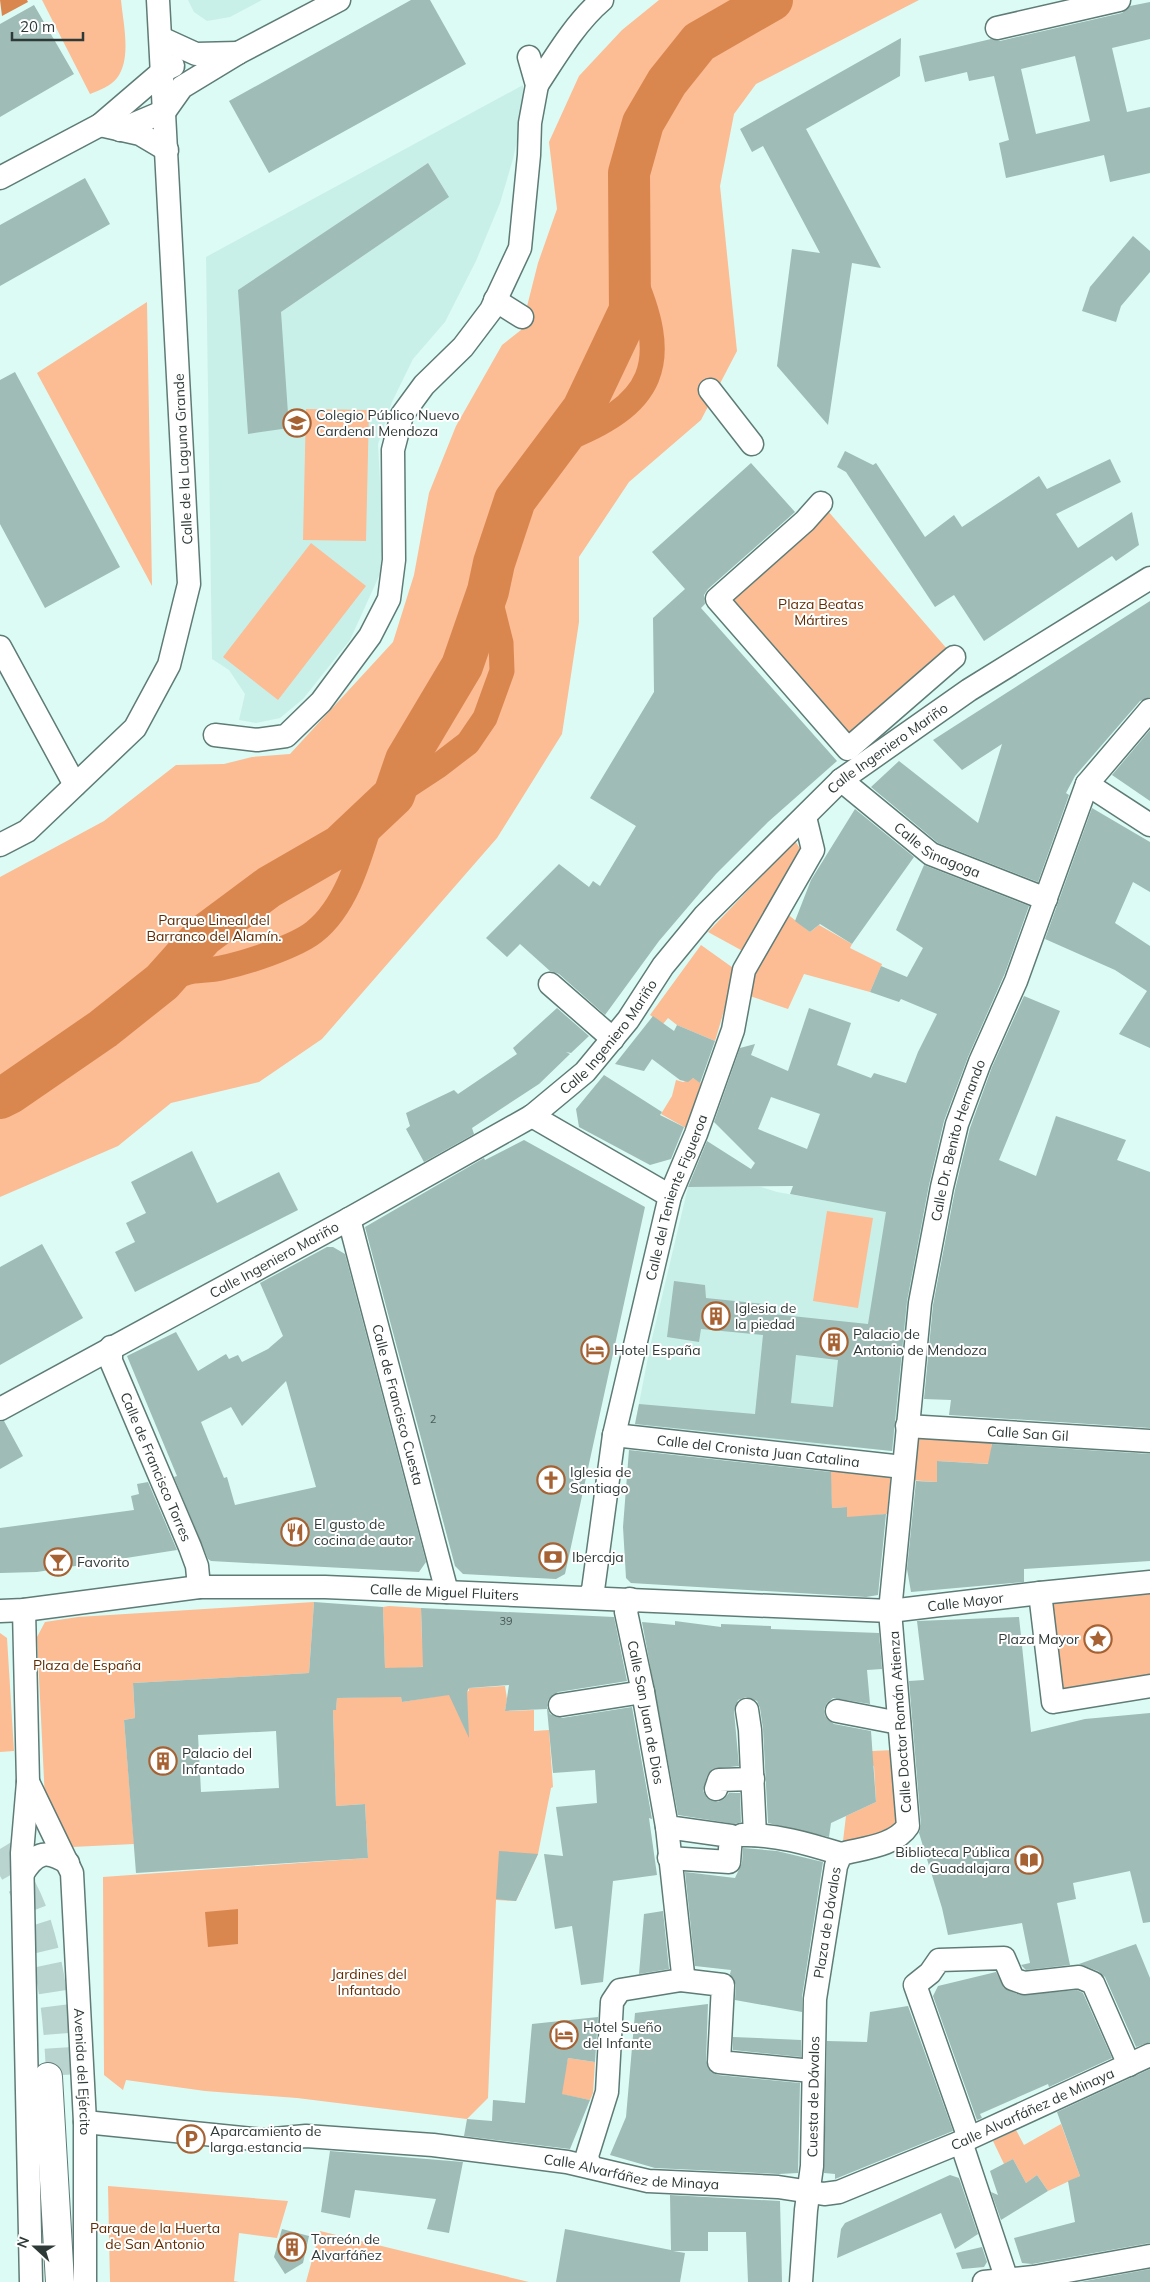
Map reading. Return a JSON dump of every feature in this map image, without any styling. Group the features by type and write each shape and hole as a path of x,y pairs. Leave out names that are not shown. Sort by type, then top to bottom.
{"main road":[{"path":"54,2076 60,2282"}],"street":[{"name":"Calle de la Laguna Grande","path":"0,845 27,831 135,728 169,665 189,584 165,111 169,80 160,38 158,0"},
{"path":"169,80 238,53 339,0"},
{"path":"215,735 257,740 286,736 321,702 370,636 389,599 394,560 393,450 402,415 424,385 463,347 491,310 520,248 529,155 530,123 537,85 560,51 594,7 602,0"},
{"path":"997,28 1119,0"},
{"path":"160,38 196,54 238,53"},
{"path":"110,127 169,80 196,54"},
{"path":"529,57 537,85"},
{"path":"0,178 110,127 165,111"},
{"path":"110,127 140,134 167,150"},
{"path":"495,300 522,317"},
{"path":"710,390 752,444"},
{"path":"821,503 805,521 717,599 848,749 954,658"},
{"name":"Calle Ingeniero Mariño","path":"0,1409 532,1116 586,1072 628,1020 663,966 705,915 841,780 969,690 1150,578"},
{"path":"0,647 75,785"},
{"name":"Calle Dr. Benito Hernando","path":"890,1611 920,1303 942,1187 957,1124 980,1062 1016,981 1087,784 1150,710"},
{"path":"853,744 867,762"},
{"name":"Calle Sinagoga","path":"841,780 931,854 1046,899"},
{"path":"1087,784 1150,825"},
{"name":"Calle del Teniente Figueroa","path":"588,1597 593,1590 614,1435 670,1196 696,1134 733,1030 744,970 813,850 805,817"},
{"path":"550,984 613,1038"},
{"path":"532,1116 670,1196"},
{"name":"Calle de Francisco Cuesta","path":"349,1218 447,1592"},
{"name":"Calle de Francisco Torres","path":"111,1347 111,1361 197,1566 199,1587"},
{"name":"Calle San Gil","path":"907,1426 1150,1441"},
{"name":"Calle del Cronista Juan Catalina","path":"614,1435 903,1467"},
{"path":"1150,1582 1040,1592 1052,1702 1150,1686"},
{"name":"Calle de Miguel Fluiters","path":"0,1611 24,1610 199,1587 325,1587 890,1611"},
{"name":"Calle Mayor","path":"890,1611 1040,1592"},
{"name":"Calle San Juan de Dios","path":"630,1599 626,1612 643,1692 666,1827 684,1974 682,1980"},
{"name":"Avenida del Ejército","path":"24,1610 28,1782 22,1853 31,2282"},
{"name":"Calle Doctor Román Atienza","path":"890,1611 908,1826 904,1832"},
{"path":"560,1705 643,1692"},
{"path":"747,1710 753,1779 755,1835"},
{"path":"837,1711 899,1723"},
{"path":"716,1789 720,1780 753,1779"},
{"name":"Avenida del Ejército","path":"28,1782 72,1873 85,2122 85,2282"},
{"path":"666,1827 731,1836 755,1835 805,1843 841,1854"},
{"name":"Plaza de Dávalos","path":"815,1999 836,1866 841,1854 890,1841 904,1832"},
{"path":"669,1858 729,1862 731,1836"},
{"path":"23,1873 30,1862 42,1855 54,1854 68,1863"},
{"path":"1007,2280 965,2140 915,1985 930,1973 939,1960 1004,1958 1013,1979 1024,1983 1079,1977 1093,1984 1129,2065"},
{"path":"590,2167 586,2156 607,2092 612,2002 620,1990 682,1980 723,1985 719,2062 812,2071"},
{"name":"Cuesta de Dávalos","path":"801,2282 812,2166 812,2071 815,1999"},
{"name":"Calle Alvarfáñez de Minaya","path":"85,2122 263,2140 306,2136 433,2145 590,2167 648,2181 778,2187 810,2194 824,2194 839,2192 965,2140 1150,2055"},
{"path":"984,2282 1034,2277 1150,2256"}],"shaded area":[{"path":"0,0 27,0 28,2 2,16"},
{"path":"188,0 262,0 230,17 207,21 194,12"},
{"name":"Colegio Público Nuevo Cardenal Mendoza","path":"523,85 523,114 513,159 500,203 476,261 445,322 413,359 392,402 378,444 383,538 380,574 350,640 303,699 280,718 256,723 239,720 245,694 229,670 212,659 206,257"},
{"path":"688,1187 761,1187 777,1192 879,1210 880,1207 924,1216 906,1328 893,1451 634,1429 650,1347"},
{"path":"238,1909 238,1944 208,1947 205,1912"}],"green space":[{"path":"42,0 121,0 125,30 124,61 122,70 112,83 90,94"},
{"name":"Parque Lineal del Barranco del Alamín.","path":"659,0 919,0 756,84 734,114 720,186 737,351 701,420 629,482 579,557 579,622 562,734 497,838 322,1039 259,1082 171,1103 118,1146 0,1197 0,877 104,821 176,765 224,764 252,757 290,754 393,642 414,575 429,493 456,426 502,345 521,330 538,263 557,209 549,142 579,76 622,30"},
{"path":"147,302 152,586 37,373"},
{"path":"306,409 369,410 366,541 303,540"},
{"name":"Plaza Beatas Mártires","path":"821,503 954,657 848,749 717,599"},
{"path":"311,543 366,586 278,700 223,657"},
{"path":"795,841 805,856 750,955 708,932"},
{"path":"786,913 810,932 819,925 852,944 850,948 882,964 870,992 804,974 788,1009 741,993"},
{"path":"701,945 736,970 715,1041 677,1025 668,1018 663,1024 650,1015"},
{"path":"693,1078 701,1083 686,1128 661,1114 672,1096 676,1080 683,1082"},
{"path":"827,1211 873,1218 858,1308 813,1301"},
{"path":"914,1436 992,1440 991,1464 937,1461 937,1482 909,1480"},
{"path":"830,1468 891,1474 887,1514 847,1518 847,1507 832,1508"},
{"name":"Plaza Mayor","path":"1150,1581 1150,1686 1053,1702 1040,1593"},
{"name":"Plaza de España","path":"314,1602 309,1673 133,1683 135,1718 124,1720 134,1844 72,1847 45,1800 37,1637 45,1622 78,1617"},
{"path":"383,1607 421,1608 422,1640 437,1666 385,1669"},
{"name":"Plaza de España","path":"0,1633 7,1638 14,1751 0,1752"},
{"name":"Jardines del Infantado","path":"505,1686 507,1699 505,1711 534,1710 534,1731 549,1730 553,1787 551,1788 538,1854 516,1901 496,1900 488,2098 467,2119 297,2098 205,2091 126,2080 123,2090 104,2075 103,1877 368,1858 365,1804 336,1806 333,1710 336,1709 337,1698 401,1696 402,1702 469,1691 469,1688"},
{"path":"894,1750 903,1820 858,1844 843,1841 846,1816 876,1802 874,1766 867,1765 872,1751"},
{"path":"568,2058 595,2062 593,2093 590,2100 560,2094"},
{"path":"1061,2124 1080,2176 1048,2191 1037,2175 1026,2183 1013,2159 1004,2164 993,2141 1016,2130 1024,2145"},
{"name":"Parque de la Huerta de San Antonio","path":"108,2186 288,2201 277,2238 239,2233 234,2281 239,2282 110,2282"},
{"path":"320,2231 529,2282 306,2282"}],"building":[{"path":"411,0 430,0 466,64 269,173 229,101"},
{"path":"1150,2 1150,39 1112,48 1127,112 1150,107 1150,173 1110,182 1104,155 1006,178 999,143 1009,140 994,76 969,81 967,72 925,82 919,56 991,39 1000,41 1122,13 1130,6","holes":["1075,56 1090,121 1036,134 1021,69"]},
{"path":"34,5 74,74 0,117 0,24"},
{"path":"901,38 900,76 806,129 881,268 852,263 828,425 777,366 792,249 820,253 763,146 752,152 740,129"},
{"name":"Colegio Público Nuevo Cardenal Mendoza","path":"428,163 449,197 281,312 289,428 248,434 238,290"},
{"path":"85,178 110,224 0,286 0,225"},
{"path":"1133,236 1150,251 1150,272 1121,306 1116,322 1082,311 1090,287"},
{"path":"15,372 120,567 45,608 0,524 0,380"},
{"path":"845,451 873,465 876,463 925,537 954,515 962,527 1039,476 1047,489 1110,459 1121,482 1056,514 1078,548 1132,512 1139,545 1116,561 1112,556 984,641 954,595 935,607 846,472 837,467"},
{"path":"751,463 795,512 708,589 704,595 705,604 701,608 837,761 768,822 716,874 659,941 605,1015 559,974 550,971 520,944 507,957 486,938 559,864 589,887 593,881 600,886 636,826 590,798 654,692 653,618 685,589 652,552"},
{"path":"1150,601 1150,697 1140,701 1075,776 1066,793 1069,795 1038,882 938,843 871,787 899,761 978,823 1002,744 962,770 933,740"},
{"path":"1150,730 1150,801 1112,775"},
{"path":"1092,808 1150,842 1150,892 1133,882 1115,923 1150,946 1150,1048 1119,1034 1147,991 1115,970 1045,939"},
{"path":"855,809 914,857 852,944 820,924 810,932 795,921 811,880"},
{"path":"924,865 1029,906 1005,973 968,1057 944,1121 929,1185 907,1301 892,1451 635,1424 639,1404 755,1414 763,1335 701,1329 699,1342 667,1337 674,1281 705,1285 706,1298 764,1304 763,1313 868,1324 886,1212 790,1194 793,1186 688,1187 707,1141 751,1169 755,1163 714,1122 740,1048 755,1044 751,1055 788,1071 809,1008 851,1023 837,1065 871,1078 874,1073 906,1083 918,1052 937,1014 901,999 899,1002 870,992 881,966 907,977 923,948 896,930","holes":["771,1097 820,1114 807,1149 758,1129","796,1355 838,1360 833,1407 791,1403"]},
{"path":"1024,996 1060,1011 999,1160 1036,1176 1056,1116 1126,1140 1117,1160 1150,1172 1150,1428 949,1415 951,1400 924,1399 933,1305 955,1190 970,1128 992,1067"},
{"path":"557,1008 589,1036 571,1053 566,1052 570,1054 539,1084 472,1128 474,1134 424,1162 406,1129 410,1126 406,1113 454,1090 458,1094 517,1054 513,1048"},
{"path":"653,1016 674,1031 677,1025 715,1041 700,1083 693,1078 688,1082 680,1080 652,1059 644,1071 615,1064"},
{"path":"604,1075 662,1112 660,1115 684,1127 671,1159 650,1165 579,1127 576,1109"},
{"path":"524,1140 645,1207 565,1574 556,1579 463,1574 455,1566 365,1227 484,1158 485,1160"},
{"path":"192,1151 217,1203 279,1172 298,1210 135,1292 115,1252 135,1242 126,1223 146,1213 131,1182"},
{"path":"42,1244 83,1318 0,1365 0,1267"},
{"path":"327,1247 333,1247 345,1254 426,1562 419,1572 211,1561 208,1559 174,1477 177,1476 127,1356 176,1332 198,1371 226,1354 229,1359 238,1355 242,1362 268,1349 283,1336 260,1283","holes":["286,1381 316,1487 235,1505 227,1477 224,1478 201,1422 231,1407 242,1426"]},
{"path":"4,1421 23,1456 0,1469 0,1422"},
{"path":"992,1444 1150,1454 1150,1561 1024,1569 1024,1582 911,1592 907,1569 916,1481 937,1482 937,1461 988,1464"},
{"path":"629,1450 831,1472 832,1508 847,1507 847,1517 886,1514 878,1595 866,1597 631,1583 626,1578 623,1527"},
{"path":"148,1482 177,1550 37,1572 0,1573 0,1528 134,1510 131,1496 139,1494 137,1484"},
{"path":"314,1602 383,1607 385,1668 423,1667 421,1608 614,1617 627,1681 558,1692 548,1700 547,1707 550,1714 562,1718 632,1707 652,1819 649,1818 657,1875 613,1881 603,1982 581,1985 572,1926 555,1929 544,1854 563,1856 556,1807 597,1803 595,1770 553,1773 547,1709 505,1711 509,1685 469,1688 467,1692 469,1738 449,1695 402,1702 401,1697 337,1698 336,1710 333,1710 336,1806 365,1804 368,1858 136,1873 124,1720 135,1718 133,1683 309,1673","holes":["276,1731 279,1788 201,1792 198,1735"]},
{"path":"1019,1617 1031,1732 1085,1719 1150,1713 1150,1922 1143,1923 1130,1871 1073,1883 1076,1899 1057,1903 1070,1965 1026,1970 1021,1965 1030,1963 1022,1923 948,1935 942,1908 919,1833 921,1825 909,1681 924,1680 917,1621"},
{"path":"675,1621 721,1627 721,1624 771,1626 771,1629 879,1633 882,1669 867,1670 870,1704 833,1698 824,1709 825,1716 834,1724 871,1731 876,1802 831,1823 829,1837 768,1823 763,1729 760,1708 757,1701 746,1697 738,1700 734,1711 739,1766 712,1769 707,1776 703,1791 707,1798 718,1802 729,1793 740,1793 741,1822 735,1824 678,1815 642,1622 675,1625"},
{"path":"743,1848 777,1851 823,1862 802,1997 802,2012 735,2000 736,1985 730,1974 731,1970 695,1966 685,1872 735,1878 742,1863"},
{"path":"499,1851 538,1854 516,1901 496,1899"},
{"path":"663,1911 669,1969 639,1974 644,1914"},
{"path":"1136,1944 1150,1978 1150,2042 1136,2047 1105,1977 1098,1971 1079,1964"},
{"path":"996,1972 1004,1988 1020,1995 1077,1990 1083,1993 1112,2058 1049,2087 1048,2084 980,2114 982,2118 977,2120 933,1996 938,1986"},
{"path":"708,2004 706,2061 711,2072 718,2075 800,2083 798,2173 779,2174 655,2168 610,2155 626,2117 635,2013"},
{"path":"908,2006 953,2131 835,2179 835,2174 824,2173 827,2041 867,2042 870,2012"},
{"path":"598,2017 595,2062 568,2058 562,2094 590,2100 570,2149 464,2136 467,2119 492,2121 493,2100 525,2103 532,2024"},
{"path":"733,2037 801,2040 801,2057 733,2050"},
{"path":"1150,2069 1150,2243 1032,2264 1022,2263 1014,2238 1075,2222 1068,2181 1080,2176 1057,2112"},
{"path":"330,2151 463,2162 449,2233 427,2229 436,2199 355,2190 350,2218 321,2212"},
{"path":"1013,2159 1026,2183 1037,2175 1048,2191 1001,2220 991,2192 998,2195 990,2171"},
{"path":"950,2175 959,2178 978,2234 955,2249 941,2213 837,2258 841,2229 845,2223"},
{"path":"670,2195 780,2201 782,2282 748,2282 746,2232 708,2232 708,2251 673,2251 685,2253 680,2282 556,2282 565,2229 671,2250"},
{"name":"Torreón de Alvarfáñez","path":"282,2229 309,2236 303,2263 285,2274 274,2257"},
{"path":"982,2247 987,2262 984,2267 962,2269 956,2253"},
{"path":"1150,2269 1150,2282 1080,2282"}],"waterway":[{"path":"0,1098 103,1029 162,982 203,936 269,887 340,846 394,795 406,760 462,666 488,591 494,563 515,500 583,409 630,310 629,173 643,123 667,82 699,42 772,0"},
{"path":"559,442 592,428 617,413 635,396 647,377 652,356 651,331 643,302 630,269"},
{"path":"394,795 438,766 468,743 485,718 502,671 501,643 488,591"},
{"path":"162,982 190,972 221,968 256,958 283,949 314,932 335,909 344,894 357,864 372,817"}],"tunnel":[{"path":"0,1849 28,1899 41,1936 53,1995 60,2075"}],"place":[{"name":"Colegio Público Nuevo Cardenal Mendoza","path":"297,423"},
{"name":"Iglesia de la piedad","path":"716,1316"},
{"name":"Palacio de Antonio de Mendoza","path":"834,1342"},
{"name":"Hotel España","path":"595,1350"},
{"name":"Iglesia de Santiago","path":"551,1480"},
{"name":"El gusto de cocina de autor","path":"295,1532"},
{"name":"Ibercaja","path":"553,1557"},
{"name":"Favorito","path":"58,1562"},
{"name":"Plaza Mayor","path":"1098,1639"},
{"name":"Palacio del Infantado","path":"163,1761"},
{"name":"Biblioteca Pública de Guadalajara","path":"1029,1860"},
{"name":"Hotel Sueño del Infante","path":"564,2035"},
{"name":"Aparcamiento de larga estancia","path":"191,2139"},
{"name":"Torreón de Alvarfáñez","path":"292,2247"}]}
